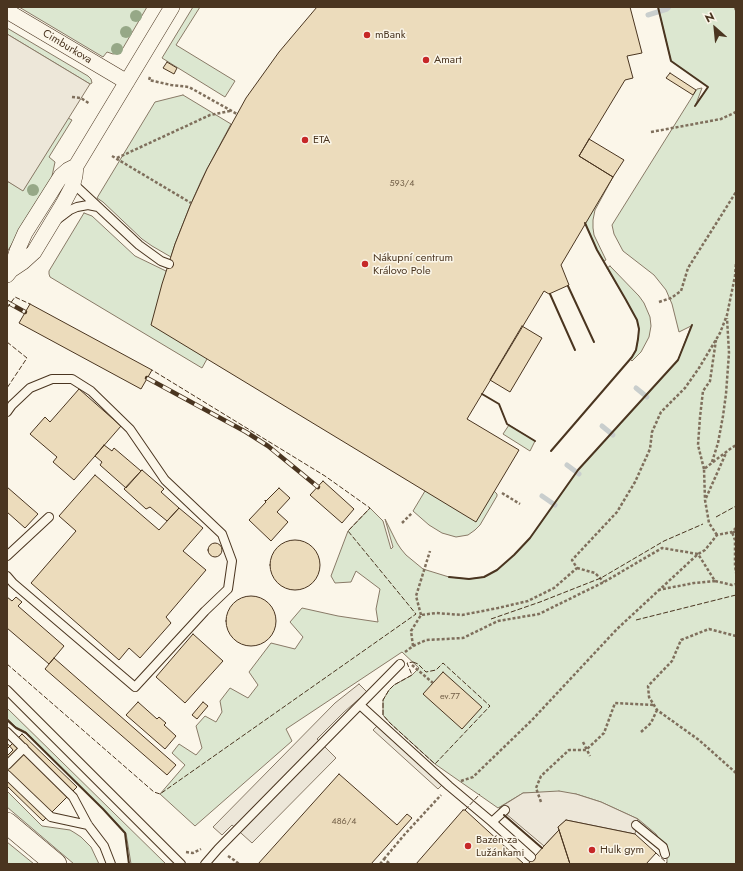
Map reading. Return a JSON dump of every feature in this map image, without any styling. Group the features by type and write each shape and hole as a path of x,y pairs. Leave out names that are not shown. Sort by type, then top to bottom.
{"main road":[{"path":"7,823 56,864"}],"street":[{"path":"9,272 34,252 50,226 72,187 76,166 172,7"},
{"name":"Cimburkova","path":"7,11 127,82"},
{"path":"9,272 25,233 61,176 76,166"}],"lane":[{"path":"74,182 78,188 139,245 161,261 169,264"},
{"path":"50,226 60,217 77,207 88,205 98,207"},
{"path":"7,412 12,405 30,388 52,379 72,379 91,391 130,429 165,480 222,534 232,561 228,589 135,687 13,583 7,576"},
{"path":"7,556 49,517"},
{"path":"205,864 400,664"},
{"path":"7,690 180,864"},
{"path":"360,705 449,786 531,857"},
{"path":"7,732 73,797 88,825 104,846 112,864"},
{"path":"7,765 24,748"},
{"path":"7,775 52,817 88,825"},
{"path":"492,822 505,810"},
{"path":"636,825 663,847 665,854"}],"path":[{"path":"735,7 736,11"},
{"path":"148,80 189,87 237,114"},
{"path":"72,97 81,98 90,104"},
{"path":"117,158 210,115 230,111"},
{"path":"651,132 721,119 736,112"},
{"path":"112,156 191,203"},
{"path":"659,302 671,298 681,291 688,268 736,192"},
{"path":"712,462 718,443 726,394 729,353 727,315 736,263"},
{"path":"604,582 595,573 577,568 572,560 617,512 635,482 650,449 652,432 661,412 685,388 699,368 717,338 727,315"},
{"path":"717,338 710,381 703,391 698,445 704,469 705,500 709,523 717,535"},
{"path":"704,469 736,445"},
{"path":"705,500 726,451"},
{"path":"502,493 520,504"},
{"path":"402,523 412,513"},
{"path":"736,528 734,532 736,573"},
{"path":"449,786 473,777 532,720 617,628 698,554 705,550 717,535 734,532"},
{"path":"433,683 412,665 400,664 405,652 426,640 463,638 498,621 539,614 604,582 662,548 698,554 715,581"},
{"path":"421,615 416,596 430,551"},
{"path":"414,646 411,631 421,615 436,612 462,615 528,601 554,588 577,568"},
{"path":"658,590 694,583 715,581 732,585 736,584"},
{"path":"736,636 709,629 681,640 672,661 648,686 649,697 657,710 698,740 736,773"},
{"path":"541,802 536,788 541,776 569,750 586,750 604,733 615,702 654,705"},
{"path":"641,732 651,722 657,710"},
{"path":"583,742 590,756"},
{"path":"380,864 437,798"},
{"path":"228,856 239,864"},
{"path":"384,859 390,864"}],"green space":[{"path":"19,7 147,7 119,53 113,54 107,52 103,57"},
{"path":"193,7 200,7 176,45 235,81 225,97 162,58"},
{"path":"658,7 736,7 736,864 668,864 667,852 656,834 638,819 601,802 576,794 523,793 498,808 435,764 383,715 383,700 389,690 394,685 412,675 419,668 402,652 286,729 292,741 195,826 160,794 185,765 172,753 179,744 196,755 202,748 196,726 205,716 216,722 222,712 220,701 230,688 248,698 258,685 249,672 271,643 295,649 303,637 290,622 302,608 338,616 378,622 376,609 380,589 356,571 351,582 335,583 331,576 348,531 370,508 383,521 391,549 393,547 385,519 401,549 423,569 449,577 469,579 484,577 497,570 530,538 578,470 678,360 691,326 679,332 672,304 666,290 654,275 623,251 614,234 612,225 697,89 702,88 696,104 708,87 671,61"},
{"path":"7,28 88,76 92,83 90,84 7,34"},
{"path":"183,95 231,124 201,181 171,257 142,239 97,198 155,102"},
{"path":"68,118 72,120 49,157 55,162 51,181 7,252 7,181 23,190"},
{"path":"613,177 595,210 593,220 594,235 606,260 604,261 597,250 585,223"},
{"path":"84,213 92,216 135,256 166,271 207,359 202,368 50,277 49,271"},
{"path":"610,266 639,296 650,317 651,326 649,337 641,352 632,361 630,359 636,350 638,339 639,329 637,320 607,268"},
{"path":"509,425 535,441 530,451 503,434"},
{"path":"425,491 494,491 497,496 480,525 475,530 468,535 456,537 442,533 429,525 413,511"},
{"path":"7,708 166,864 131,864 126,833 26,732 16,727 7,718"},
{"path":"7,791 42,826 70,830 81,837 91,847 99,864 74,864 7,807"},
{"path":"7,842 34,864 7,864"}],"shaded area":[{"path":"7,34 90,84 23,191 7,181"},
{"path":"359,684 367,692 317,739 336,758 252,843 232,825 222,835 213,827 335,703"},
{"path":"377,726 442,785 438,789 373,730"},
{"path":"559,791 576,794 601,802 638,819 635,834 566,820 558,827 559,830 544,846 499,808 523,793"}],"building":[{"name":"Nákupní centrum Královo Pole","path":"317,7 630,7 642,53 627,56 633,78 625,80 579,156 613,177 561,265 569,285 549,294 544,291 467,419 519,450 476,522 151,325 175,244 207,169 246,98 279,52"},
{"path":"167,62 177,68 174,74 163,68"},
{"path":"670,73 696,90 693,95 666,78"},
{"path":"589,139 624,160 613,177 579,156"},
{"path":"30,304 152,370 141,389 19,323"},
{"path":"522,326 542,338 510,392 490,380"},
{"path":"79,389 121,426 74,480 53,462 57,457 30,434 45,417 50,422"},
{"path":"104,445 112,451 114,448 141,471 126,488 100,465 102,462 95,456"},
{"path":"142,470 164,489 161,492 179,508 167,521 150,507 146,509 124,489"},
{"path":"95,475 159,530 179,508 203,528 183,551 206,570 166,617 171,623 140,658 129,648 119,660 31,583 76,531 59,516"},
{"path":"323,481 354,509 342,523 310,495"},
{"path":"7,487 38,514 25,528 7,512"},
{"path":"279,488 290,498 277,512 288,522 271,541 249,520 266,502 265,500 266,501"},
{"path":"290,540 300,540 313,547 320,560 320,570 313,583 300,590 290,590 281,586 274,579 270,570 270,560 274,551 281,544"},
{"path":"212,543 218,543 222,547 222,553 218,557 212,557 208,553 208,547"},
{"path":"251,596 265,600 272,607 276,621 272,635 265,642 251,646 237,642 230,635 226,621 230,607 237,600"},
{"path":"7,597 12,601 16,597 22,602 18,606 64,646 49,664 7,628"},
{"path":"193,634 223,661 185,703 156,677"},
{"path":"54,658 176,765 167,775 45,669"},
{"path":"443,672 482,707 462,729 423,694"},
{"path":"138,702 157,719 159,717 166,723 164,725 176,736 165,749 126,715"},
{"path":"203,702 208,706 197,719 192,715"},
{"path":"22,734 77,787 43,821 7,786 7,749"},
{"path":"7,743 13,750 7,756"},
{"path":"339,774 397,825 407,814 412,818 371,864 258,864"},
{"name":"Bazén za Lužánkami","path":"463,810 465,810 524,864 416,864"},
{"path":"566,820 635,834 656,853 646,864 570,864 558,827"},
{"path":"559,830 570,864 528,864 544,846"}],"waterway":[{"path":"648,15 669,7"},
{"path":"636,388 647,397"},
{"path":"602,426 613,435"},
{"path":"567,465 579,474"},
{"path":"542,496 555,505"}],"railway":[{"path":"7,302 25,312"},
{"path":"147,378 246,432 268,446 318,487"}],"fence":[{"path":"7,308 15,297 30,304"},
{"path":"7,342 27,358 7,388"},
{"path":"7,664 154,792 160,794 416,614 348,531 370,508 325,476 152,370"},
{"path":"716,517 736,506"},
{"path":"491,619 601,578 664,541 703,524"},
{"path":"636,620 736,595"},
{"path":"413,662 418,664 426,672 436,670 443,663 490,706 435,764 383,715 383,700 394,685 412,675 407,663 413,662"},
{"path":"465,810 480,794"},
{"path":"656,853 668,864"}],"wall":[{"path":"658,7 671,61 708,87 695,106"},
{"path":"551,451 632,357 636,350 638,339 639,329 637,320 597,250 585,223"},
{"path":"568,286 594,342"},
{"path":"550,294 575,350"},
{"path":"449,577 469,579 484,577 497,570 514,555 530,538 578,470 678,360 692,325"},
{"path":"482,394 499,404 507,424 535,441"},
{"path":"7,720 16,728 26,733 103,809 125,833 129,864"},
{"path":"504,815 542,848"}],"place":[{"name":"mBank","path":"367,35"},
{"name":"Amart","path":"426,60"},
{"name":"ETA","path":"305,140"},
{"name":"Nákupní centrum Královo Pole","path":"365,264"},
{"name":"Bazén za Lužánkami","path":"468,846"},
{"name":"Hulk gym","path":"592,850"}]}
